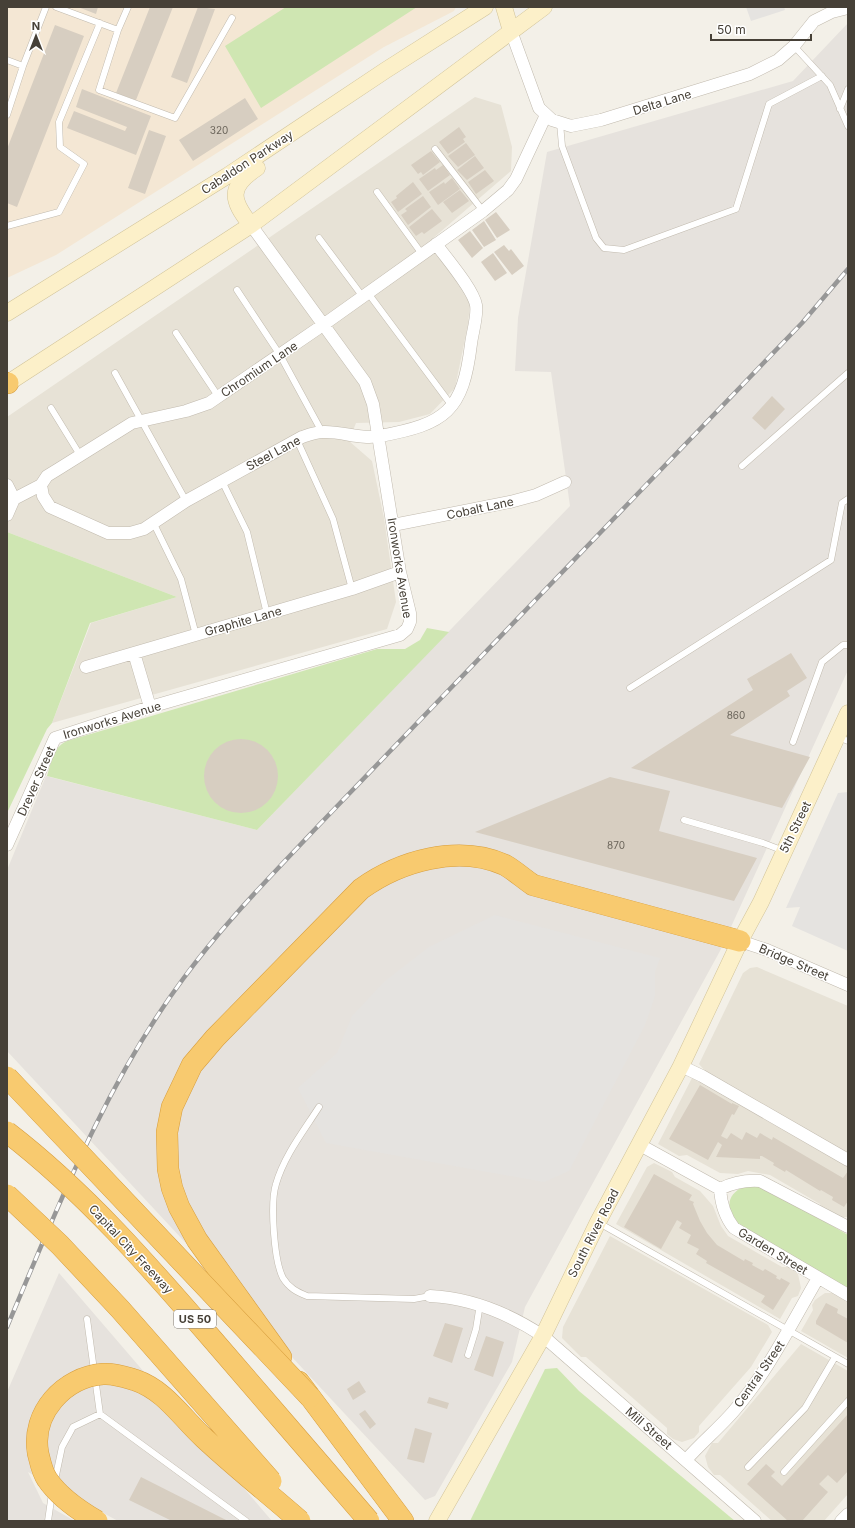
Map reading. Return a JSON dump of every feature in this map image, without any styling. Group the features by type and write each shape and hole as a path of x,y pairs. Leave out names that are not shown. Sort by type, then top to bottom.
{"highway":[{"path":"403,1521 310,1397 197,1240 179,1207 172,1188 168,1169 167,1132 172,1107 192,1065 215,1038 344,906 376,879 411,863 450,857 471,858 505,866 533,885 740,940"},
{"path":"7,1077 310,1397"},
{"name":"Capital City Freeway","path":"7,1132 31,1150 99,1213 155,1273 369,1521"},
{"path":"7,1195 60,1245 120,1309 305,1521"},
{"path":"97,1521 63,1498 46,1478 37,1446 38,1428 46,1410 55,1397 69,1385 85,1378 104,1374 137,1380 163,1397 203,1437 300,1521"}],"main road":[{"name":"Cabaldon Parkway","path":"7,313 227,176 485,7"},
{"path":"504,7 511,31"},
{"path":"7,383 251,225 544,7"},
{"path":"251,225 238,208 235,198 236,187 240,180 300,140 309,131 317,116"},
{"name":"5th Street","path":"740,940 761,902 784,851 843,739 848,713"},
{"name":"South River Road","path":"437,1521 543,1336 598,1222 681,1066 740,940"}],"street":[{"name":"Delta Lane","path":"511,31 538,108 546,115 560,123 571,126 601,120 750,74 778,60 794,46 814,21 833,10 848,8"},
{"name":"Chromium Lane","path":"14,499 41,485 47,476 80,454 132,423 186,411 209,403 366,295 483,210 508,190 516,179 546,115"},
{"name":"Ironworks Avenue","path":"55,738 150,707 400,634 407,629 410,617 400,572 373,404 365,382 251,225"},
{"name":"Steel Lane","path":"41,485 43,496 50,507 108,533 130,533 144,529 186,501 297,440 322,432 363,437 378,437 432,422 453,407 461,392 468,371 476,306 471,292 436,244"},
{"name":"Cobalt Lane","path":"393,525 510,502 536,495 565,482"},
{"path":"7,485 14,499 7,514"},
{"name":"Graphite Lane","path":"86,667 352,589 400,572"},
{"path":"134,653 150,707"},
{"name":"Drever Street","path":"7,846 55,738"},
{"name":"Bridge Street","path":"740,940 768,950 848,985"},
{"path":"681,1066 702,1076 848,1160"},
{"path":"640,1145 720,1189 730,1184 760,1181 848,1227"},
{"name":"Garden Street","path":"720,1189 726,1216 734,1228 848,1295"},
{"name":"Central Street","path":"686,1460 733,1412 765,1369 789,1331 818,1278"},
{"name":"Mill Street","path":"430,1296 451,1297 480,1304 521,1321 543,1336 755,1521"},
{"path":"841,1521 848,1514"}],"lane":[{"path":"7,115 23,66 46,7"},
{"path":"56,7 118,30"},
{"path":"128,7 118,30 99,90 175,118 232,18"},
{"path":"7,226 59,212 84,164 60,147 59,122 100,23"},
{"path":"794,46 830,85 848,126"},
{"path":"7,60 23,66"},
{"path":"560,123 562,146 596,238 604,248 624,250 736,209 768,104 822,76"},
{"path":"840,109 848,89"},
{"path":"435,149 483,210"},
{"path":"377,192 422,254"},
{"path":"320,238 453,407"},
{"path":"237,290 280,355 322,432"},
{"path":"176,332 218,396"},
{"path":"115,373 186,501"},
{"path":"742,466 848,373"},
{"path":"51,408 80,454"},
{"path":"297,440 333,519 352,589"},
{"path":"222,481 247,532 267,614"},
{"path":"630,688 831,560 842,503 848,498"},
{"path":"153,522 181,579 196,635"},
{"path":"793,742 822,662 843,645 848,645"},
{"path":"684,820 763,843 784,851"},
{"path":"320,1107 291,1149 275,1185 274,1224 276,1256 284,1278 295,1291 307,1296 414,1299 430,1296"},
{"path":"598,1222 848,1364"},
{"path":"468,1355 476,1329 480,1304"},
{"path":"87,1318 100,1414 246,1521"},
{"path":"748,1467 805,1408 835,1357"},
{"path":"784,1472 848,1401"},
{"path":"48,1521 62,1447 73,1427 100,1414"}],"shaded area":[{"path":"7,7 456,7 454,11 384,47 56,255 7,278"},
{"path":"746,7 784,7 785,10 751,21"},
{"path":"848,23 848,670 720,951 525,1307 512,1362 435,1496 425,1500 7,1051 7,870 46,776 257,830 570,506 551,372 515,371 518,318 547,152 793,81"},
{"path":"475,97 501,105 512,147 511,171 431,240 470,304 468,324 455,388 430,414 399,422 356,423 349,441 372,461 384,518 396,602 387,629 52,723 91,623 177,597 7,532 7,417"},
{"path":"848,792 848,951 792,926 800,907 786,908 838,793"},
{"path":"495,915 660,958 655,972 655,996 645,1025 569,1171 544,1182 326,1143 298,1088 337,1053 352,1016 385,981 429,947"},
{"path":"757,967 848,1006 848,1154 705,1071 699,1064 743,973 750,968"},
{"path":"692,1078 848,1167 848,1217 840,1217 822,1209 820,1204 770,1175 748,1171 738,1174 720,1173 687,1155 679,1156 658,1144"},
{"path":"654,1163 672,1172 675,1177 700,1191 713,1206 721,1226 728,1236 782,1267 789,1267 798,1274 801,1288 798,1296 792,1298 780,1319 616,1224 647,1167"},
{"path":"610,1236 768,1325 772,1332 751,1367 699,1426 699,1432 694,1438 682,1442 673,1439 667,1434 667,1428 586,1357 581,1357 562,1338 563,1327"},
{"path":"59,1273 272,1521 118,1521 28,1472 43,1503 75,1521 7,1521 7,1392"},
{"path":"825,1293 835,1293 847,1300 848,1358 801,1331 813,1310 812,1305 815,1300"},
{"path":"801,1344 848,1371 848,1494 824,1521 772,1521 720,1475 714,1475 708,1467 705,1456 712,1443 718,1443"}],"green space":[{"path":"286,7 417,7 261,108 225,46"},
{"path":"7,532 177,597 90,623 52,723 47,729 7,813"},
{"path":"427,628 449,632 257,830 47,776 51,761 56,751 67,741 377,649 405,649 420,640"},
{"path":"746,1185 765,1187 848,1235 848,1290 737,1226 731,1214 731,1198 739,1189"},
{"path":"557,1368 579,1391 735,1521 470,1521 545,1369"}],"building":[{"path":"78,7 98,7 96,14"},
{"path":"150,7 173,7 136,100 116,93"},
{"path":"198,7 215,9 187,83 171,77"},
{"path":"55,25 84,36 17,207 7,203 7,149"},
{"path":"82,89 151,116 136,155 67,128 74,111 125,131 127,127 76,107"},
{"path":"245,98 258,119 193,161 179,140"},
{"path":"459,127 466,137 463,139 465,142 448,154 439,142"},
{"path":"149,130 166,136 145,194 128,188"},
{"path":"466,143 475,155 458,167 448,156"},
{"path":"431,151 440,162 423,175 421,172 418,174 411,165"},
{"path":"475,156 484,168 467,180 457,170"},
{"path":"443,165 450,175 428,191 419,179 435,168 436,170"},
{"path":"485,170 494,181 476,194 468,182"},
{"path":"452,178 460,189 438,205 429,192 444,182 445,184"},
{"path":"413,182 422,194 398,212 391,202"},
{"path":"460,190 469,201 452,213 443,202"},
{"path":"423,196 431,207 408,225 401,215 407,211 405,209"},
{"path":"432,209 442,221 424,234 422,232 416,236 409,227"},
{"path":"496,212 510,230 497,238 485,220"},
{"path":"484,221 496,240 484,247 472,230"},
{"path":"470,231 483,248 472,258 458,240"},
{"path":"504,245 509,251 511,249 524,266 512,275 494,252"},
{"path":"493,253 507,273 495,281 481,262"},
{"path":"772,396 785,409 765,430 752,418"},
{"path":"791,653 807,678 787,691 790,696 730,735 810,757 782,808 631,768 753,690 747,679"},
{"path":"241,739 255,742 267,750 275,762 278,776 275,790 267,802 255,810 241,813 227,810 215,802 207,790 204,776 207,762 215,750 227,742"},
{"path":"610,777 670,791 659,831 757,858 734,901 475,832"},
{"path":"700,1085 732,1104 739,1106 734,1115 732,1114 721,1136 727,1139 731,1133 742,1140 746,1132 757,1138 760,1133 772,1140 773,1137 843,1178 848,1171 848,1201 844,1207 832,1200 833,1197 821,1190 820,1191 786,1170 785,1172 762,1156 760,1156 760,1159 716,1157 722,1145 718,1142 708,1160 669,1139"},
{"path":"654,1174 692,1195 689,1200 694,1202 693,1204 700,1221 707,1233 717,1245 744,1261 745,1259 753,1263 752,1265 763,1271 765,1269 777,1276 776,1278 780,1280 781,1278 790,1283 773,1310 761,1302 765,1296 706,1263 707,1261 696,1254 699,1249 687,1243 691,1235 679,1228 682,1223 677,1220 661,1249 624,1227"},
{"path":"826,1303 838,1309 837,1313 848,1319 848,1343 816,1324 816,1321"},
{"path":"445,1323 463,1328 452,1363 433,1356"},
{"path":"486,1336 504,1342 493,1377 474,1370"},
{"path":"359,1381 366,1392 353,1400 347,1389"},
{"path":"429,1397 449,1403 447,1409 427,1403"},
{"path":"365,1410 376,1424 370,1429 359,1414"},
{"path":"848,1414 848,1471 837,1483 828,1475 819,1484 828,1492 802,1521 788,1521 747,1484 766,1464 775,1472 771,1476 782,1486"},
{"path":"415,1428 432,1433 424,1463 407,1459"},
{"path":"141,1477 228,1521 172,1521 129,1500"}],"railway":[{"path":"7,1327 45,1237 106,1104 155,1019 198,959 231,919 266,881 802,323 848,269"}]}
